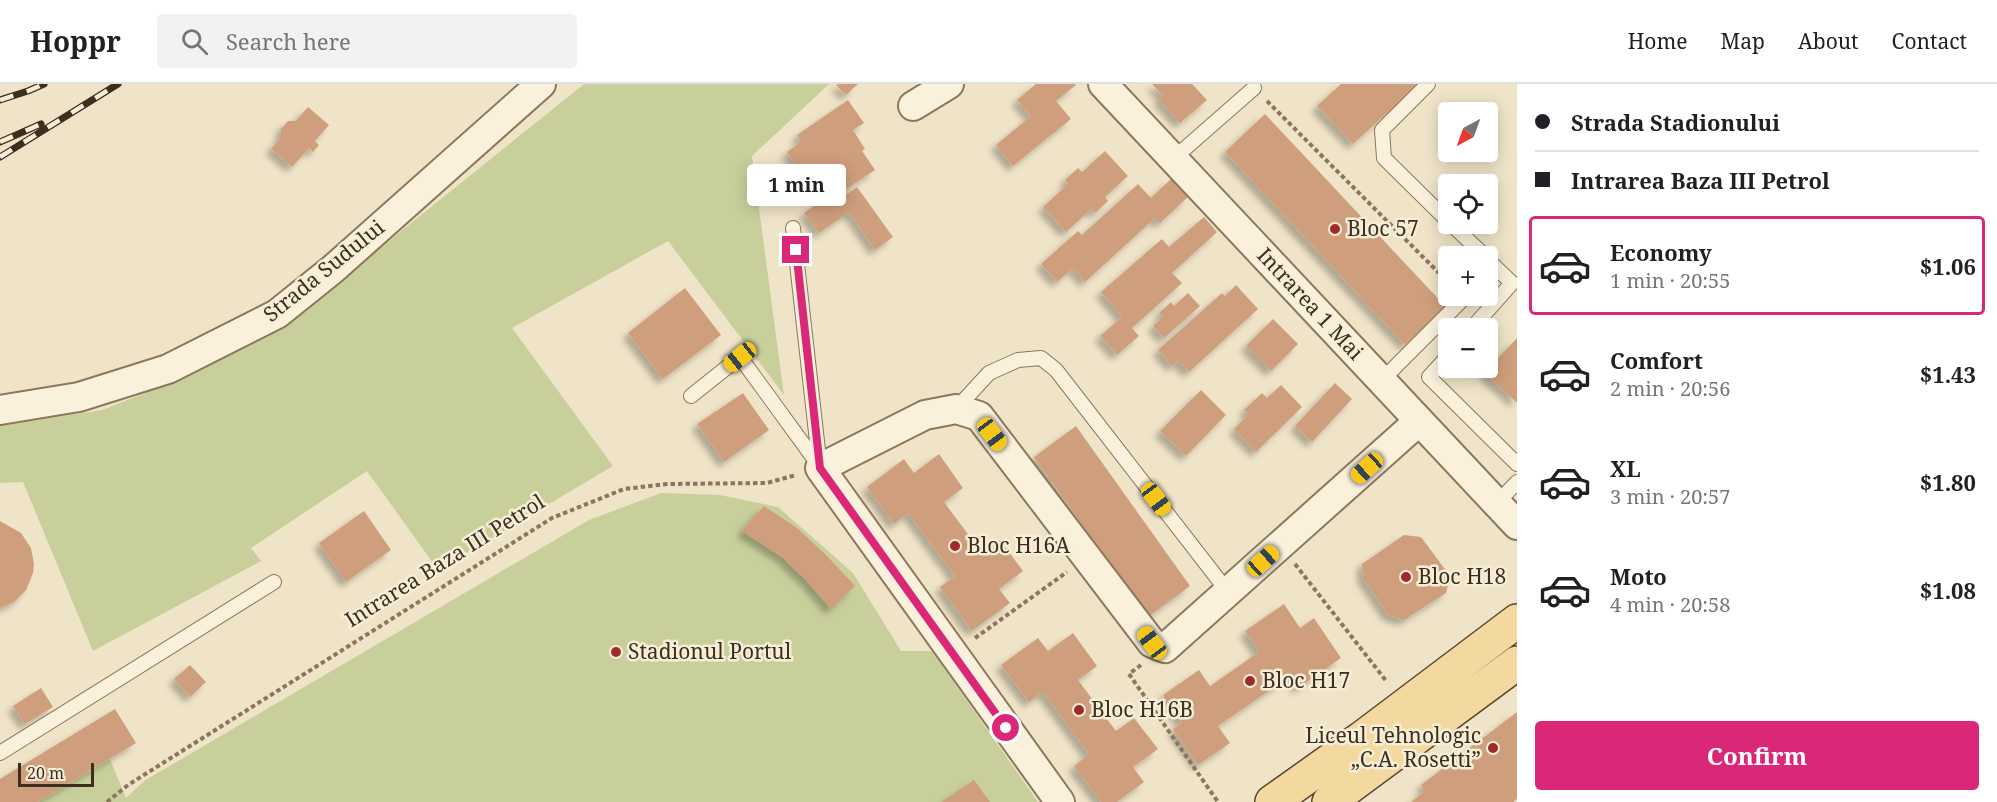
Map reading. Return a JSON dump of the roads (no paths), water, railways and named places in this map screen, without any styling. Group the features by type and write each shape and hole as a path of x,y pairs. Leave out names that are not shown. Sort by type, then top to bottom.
{"main road":[{"path":"1272,802 1362,738 1517,621"},
{"path":"1329,802 1517,663"}],"street":[{"name":"Strada Sudului","path":"0,410 79,397 168,369 277,314 333,269 541,84"},
{"path":"913,106 948,84"},
{"name":"Intrarea 1 Mai","path":"1102,84 1517,525"},
{"path":"1060,802 820,468 924,415 956,409 979,416 1152,643 1165,648 1419,421"}],"lane":[{"path":"1428,84 1382,130 1383,158 1438,211"},
{"path":"1173,159 1254,88"},
{"path":"793,228 820,468"},
{"path":"1462,234 1474,246"},
{"path":"1482,318 1515,286 1498,270"},
{"path":"1382,381 1456,306"},
{"path":"691,396 740,357 820,468"},
{"path":"956,409 989,373 1018,360 1041,358 1056,370 1228,592"},
{"path":"1438,367 1429,377 1517,464"},
{"path":"1497,503 1517,482"},
{"path":"0,753 274,582"}],"railway":[{"path":"0,100 44,84"},
{"path":"0,157 118,84"},
{"path":"0,142 41,124"}],"place":[{"name":"Bloc 57","path":"1335,229"},
{"name":"Bloc H16A","path":"955,546"},
{"name":"Bloc H18","path":"1406,577"},
{"name":"Stadionul Portul","path":"616,652"},
{"name":"Bloc H17","path":"1250,681"},
{"name":"Bloc H16B","path":"1079,710"},
{"name":"Liceul Tehnologic „C.A. Rosetti”","path":"1493,748"}]}
